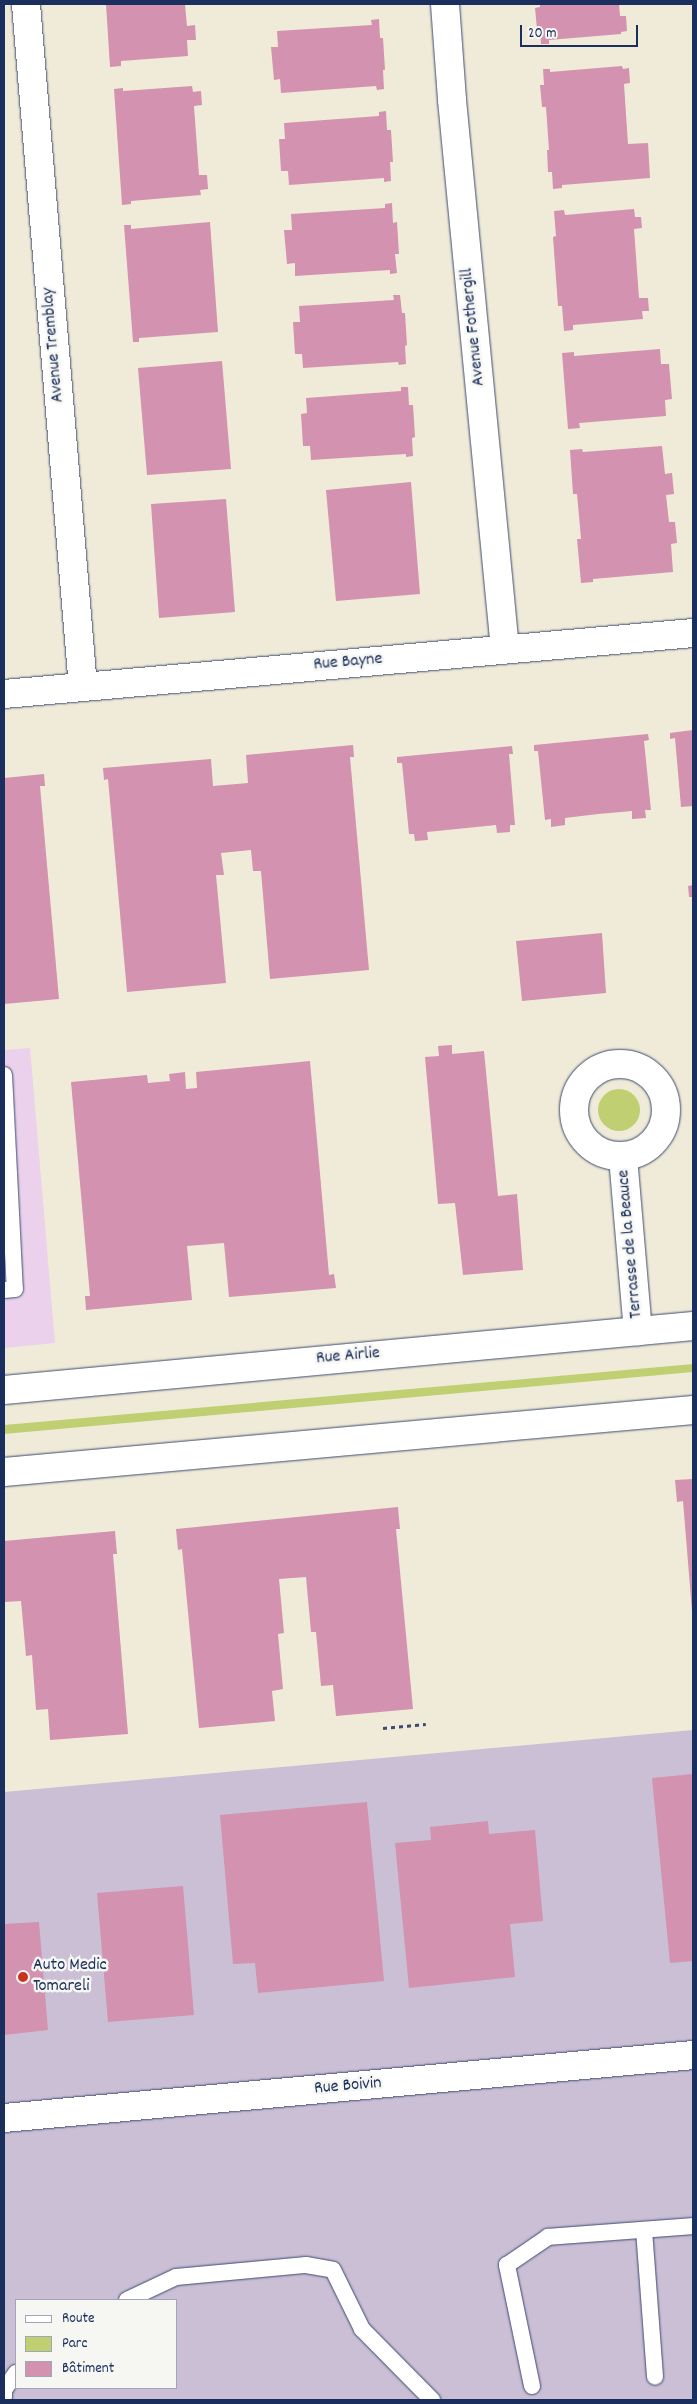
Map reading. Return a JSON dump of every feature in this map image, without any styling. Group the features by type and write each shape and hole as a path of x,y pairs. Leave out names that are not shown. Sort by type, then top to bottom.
{"street":[{"name":"Avenue Tremblay","path":"26,4 82,687"},
{"name":"Avenue Fothergill","path":"445,4 453,110 505,649"},
{"name":"Rue Bayne","path":"4,694 693,633"},
{"name":"Terrasse de la Beauce","path":"623,1156 638,1331"},
{"name":"Rue Airlie","path":"4,1390 693,1326"},
{"path":"4,1472 693,1410"},
{"name":"Rue Boivin","path":"4,2118 693,2055"}],"lane":[{"path":"4,1075 15,1289 4,1290"},
{"path":"532,2386 507,2265 548,2237 693,2226"},
{"path":"644,2230 655,2377"},
{"path":"129,2299 176,2277 306,2265 333,2270 362,2329 432,2400"},
{"path":"4,2397 4,2390 15,2374"}],"path":[{"path":"383,1728 426,1724"}],"shaded area":[{"path":"30,1048 55,1343 4,1348 4,1050"},
{"path":"693,1730 693,2400 4,2400 4,1792"}],"green space":[{"path":"623,1089 631,1092 637,1098 640,1110 637,1122 631,1128 615,1131 607,1128 601,1122 598,1106 601,1098 607,1092"},
{"path":"693,1364 693,1372 4,1434 4,1425"}],"building":[{"path":"106,4 185,4 187,26 195,25 196,40 187,40 188,56 121,61 121,66 110,67"},
{"path":"540,4 619,4 620,16 626,16 627,31 621,32 621,34 549,40 549,44 541,44 540,28 537,29 535,8 540,7"},
{"path":"379,19 380,38 383,38 384,89 377,90 376,86 281,93 280,79 274,80 271,47 278,47 277,31 372,25 371,20"},
{"path":"622,66 623,69 629,68 630,83 624,84 628,144 648,143 650,178 562,185 562,188 553,189 552,172 548,172 547,150 549,150 546,107 542,107 540,85 544,85 543,69 550,69 550,72"},
{"path":"192,86 193,92 201,91 202,105 194,106 199,175 207,175 208,189 200,190 201,195 131,201 131,204 122,205 114,89 123,88 123,91"},
{"path":"386,111 387,130 391,130 393,162 390,162 391,181 384,182 384,178 289,185 288,171 281,171 279,139 285,139 284,123 379,116 379,112"},
{"path":"392,203 393,223 397,222 399,254 395,254 397,273 390,274 390,270 295,276 295,263 287,264 284,230 292,230 291,214 385,208 385,204"},
{"path":"634,209 635,217 641,217 642,228 634,229 639,298 648,298 649,311 642,311 643,319 573,325 573,330 564,331 562,306 558,306 553,237 556,236 554,211 564,210 565,215"},
{"path":"210,222 218,332 139,338 139,342 133,342 124,225 131,225 131,229"},
{"path":"393,295 400,295 402,313 405,313 406,364 399,365 398,362 303,368 302,354 295,354 293,322 300,322 299,306 394,300"},
{"path":"660,349 661,364 669,364 672,399 665,400 666,416 579,423 580,428 568,429 562,353 574,352 574,356"},
{"path":"222,361 231,469 147,475 138,368"},
{"path":"401,387 408,387 409,405 413,405 415,437 412,438 413,456 406,457 406,454 311,460 310,446 303,446 301,414 307,413 306,398 401,391"},
{"path":"662,446 665,474 672,473 674,494 666,495 669,522 675,522 677,543 671,544 673,572 593,579 593,582 581,583 577,539 581,539 577,494 573,494 570,450 582,449 583,452"},
{"path":"411,482 420,594 336,601 326,490"},
{"path":"226,499 235,612 159,618 151,504"},
{"path":"693,730 693,806 681,807 675,738 670,739 670,733"},
{"path":"648,734 649,740 644,741 651,810 645,810 646,818 632,819 632,811 598,814 565,818 565,825 551,827 551,819 545,820 538,751 534,751 534,745"},
{"path":"353,745 354,757 350,757 369,970 270,979 261,871 253,871 251,850 221,853 224,875 216,875 226,983 127,992 108,779 104,780 103,768 211,759 213,786 248,783 246,755"},
{"path":"512,746 513,754 509,754 515,825 510,825 510,832 497,833 496,825 427,832 428,840 415,841 414,834 409,834 402,763 397,763 397,757"},
{"path":"44,774 45,786 40,786 59,999 4,1004 4,778"},
{"path":"693,885 693,897 689,897 688,886"},
{"path":"602,933 606,993 522,1001 516,941"},
{"path":"452,1045 452,1054 484,1051 498,1196 517,1194 523,1270 463,1275 455,1203 438,1204 425,1057 439,1056 438,1046"},
{"path":"310,1061 329,1275 334,1274 336,1288 229,1297 224,1243 187,1246 192,1300 86,1310 85,1296 90,1296 71,1082 147,1075 148,1083 170,1081 169,1074 185,1072 186,1089 197,1088 196,1072"},
{"path":"693,1479 692,1611 683,1501 677,1502 675,1480"},
{"path":"398,1507 400,1529 396,1529 413,1709 336,1716 333,1685 321,1686 316,1632 311,1632 306,1577 279,1579 284,1633 278,1634 283,1689 272,1691 275,1721 199,1728 182,1549 178,1550 176,1529"},
{"path":"115,1531 117,1554 113,1554 128,1734 50,1740 48,1709 36,1710 32,1655 26,1656 21,1601 4,1602 4,1541"},
{"path":"693,1774 693,1961 670,1963 652,1778"},
{"path":"367,1802 384,1981 258,1993 255,1963 233,1964 220,1815"},
{"path":"488,1821 489,1834 535,1830 543,1921 510,1924 515,1977 409,1988 395,1843 431,1840 430,1827"},
{"path":"183,1886 194,2015 108,2022 97,1893"},
{"name":"Auto Medic Tomareli","path":"39,1922 48,2030 4,2035 4,1924"}],"place":[{"name":"Auto Medic Tomareli","path":"23,1977"}]}
